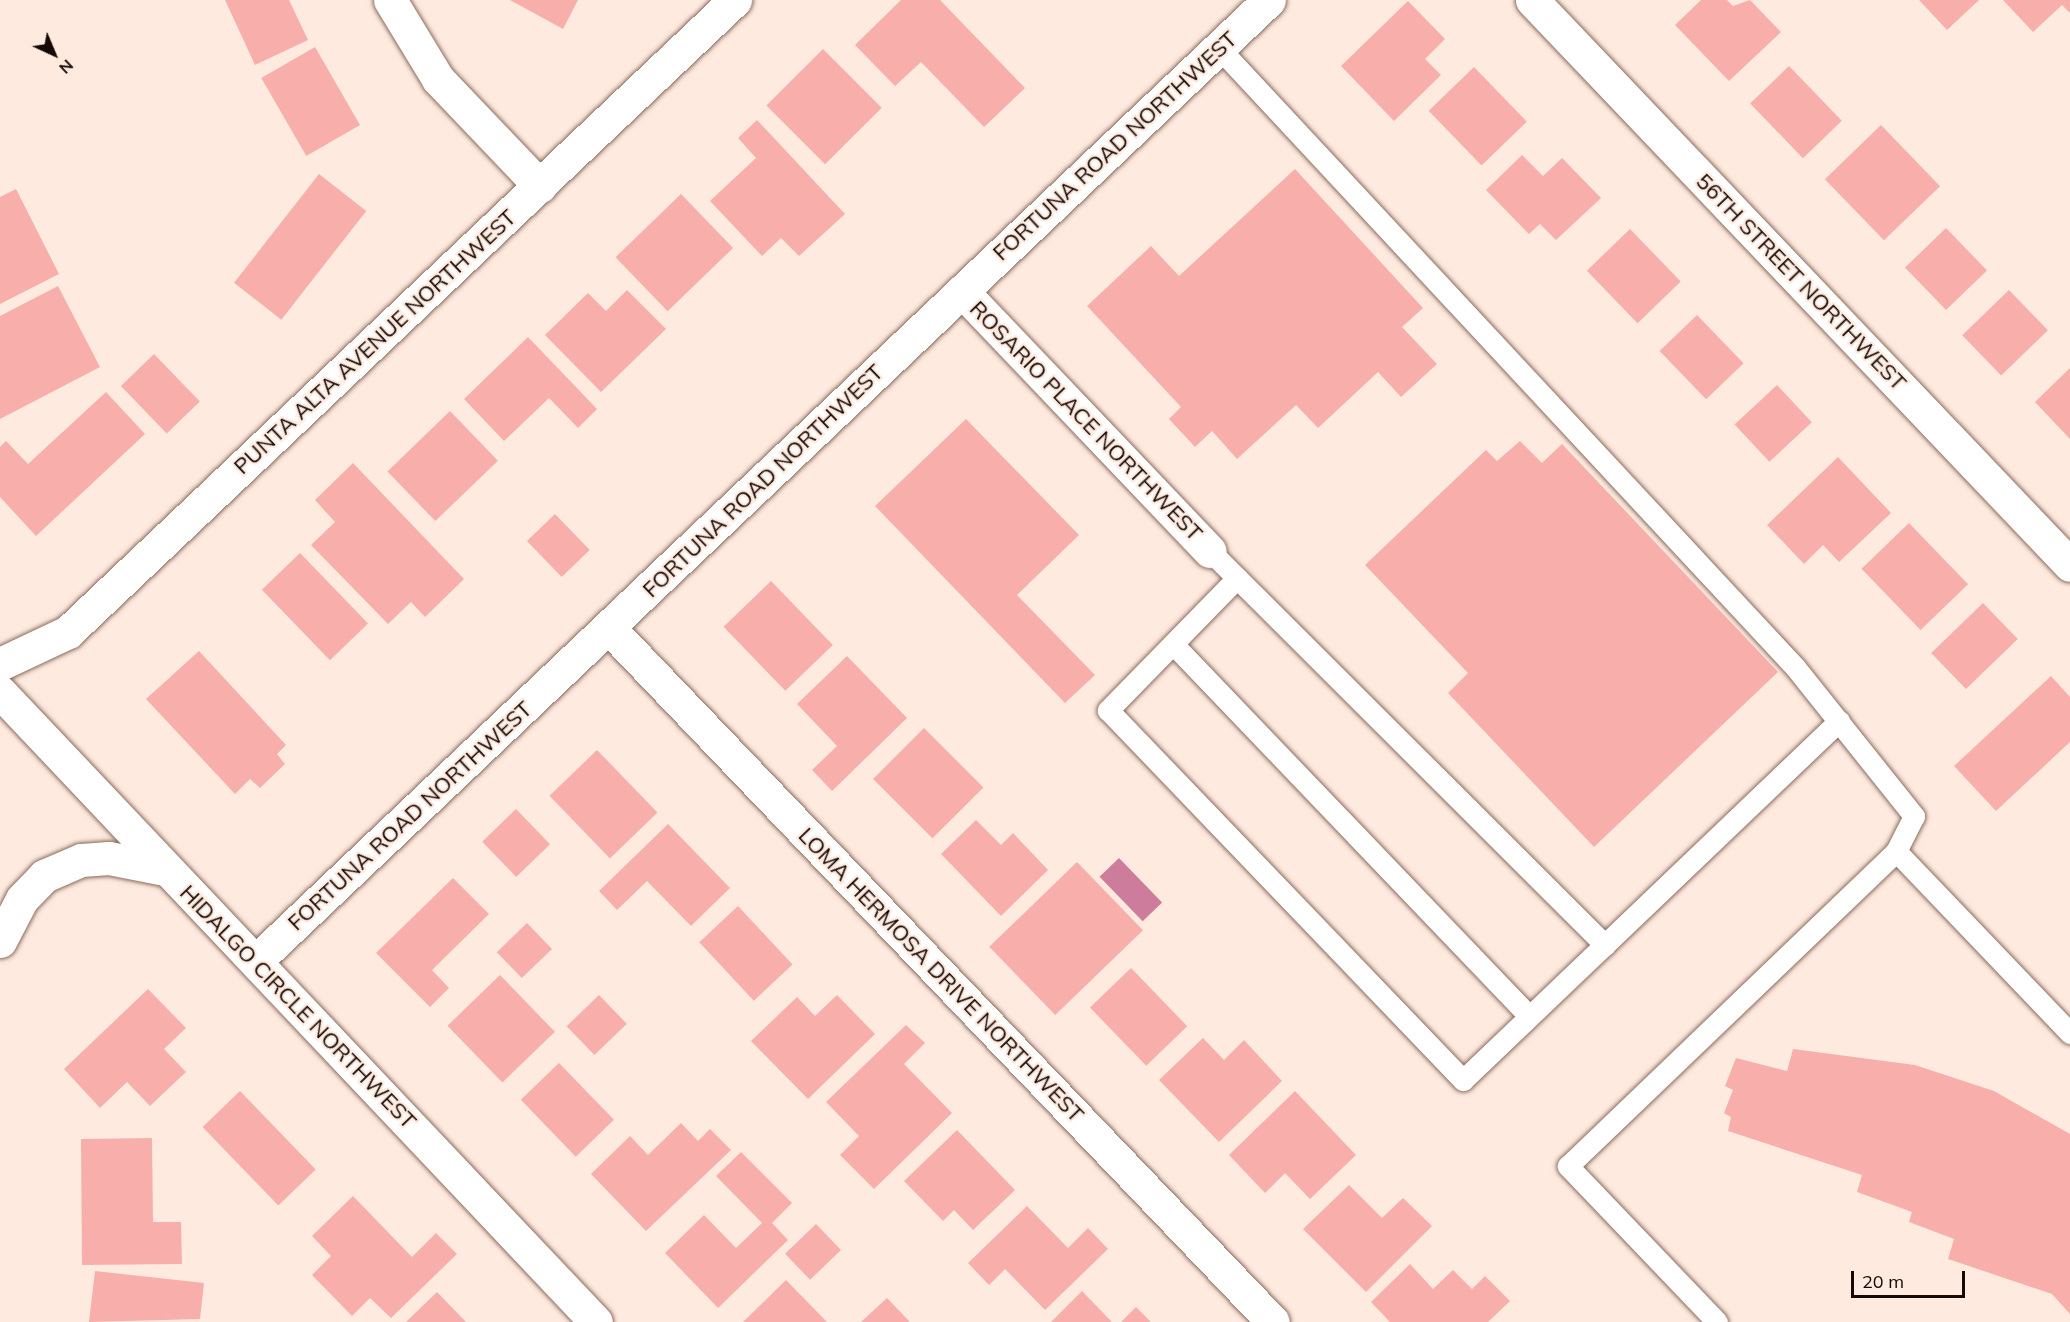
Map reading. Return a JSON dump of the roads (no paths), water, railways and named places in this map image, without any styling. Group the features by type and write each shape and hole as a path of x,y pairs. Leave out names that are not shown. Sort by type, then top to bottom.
{"street":[{"path":"390,0 438,79 540,186"},
{"name":"PUNTA ALTA AVENUE NORTHWEST","path":"0,664 68,632 735,0"},
{"name":"FORTUNA ROAD NORTHWEST","path":"256,961 1269,0"},
{"name":"56TH STREET NORTHWEST","path":"1532,0 2070,565"},
{"name":"ROSARIO PLACE NORTHWEST","path":"962,291 1210,551"},
{"name":"LOMA HERMOSA DRIVE NORTHWEST","path":"609,628 1273,1322"},
{"name":"HIDALGO CIRCLE NORTHWEST","path":"0,692 596,1322"},
{"path":"0,941 22,899 44,876 81,860 109,858 165,869"}],"lane":[{"path":"1219,48 1839,721 1914,816 1896,851 1568,1166 1717,1322"},
{"path":"1210,551 1605,945"},
{"path":"1237,578 1108,710 1463,1080 1839,721"},
{"path":"1173,644 1529,1016"},
{"path":"1896,851 2070,1033"}]}
